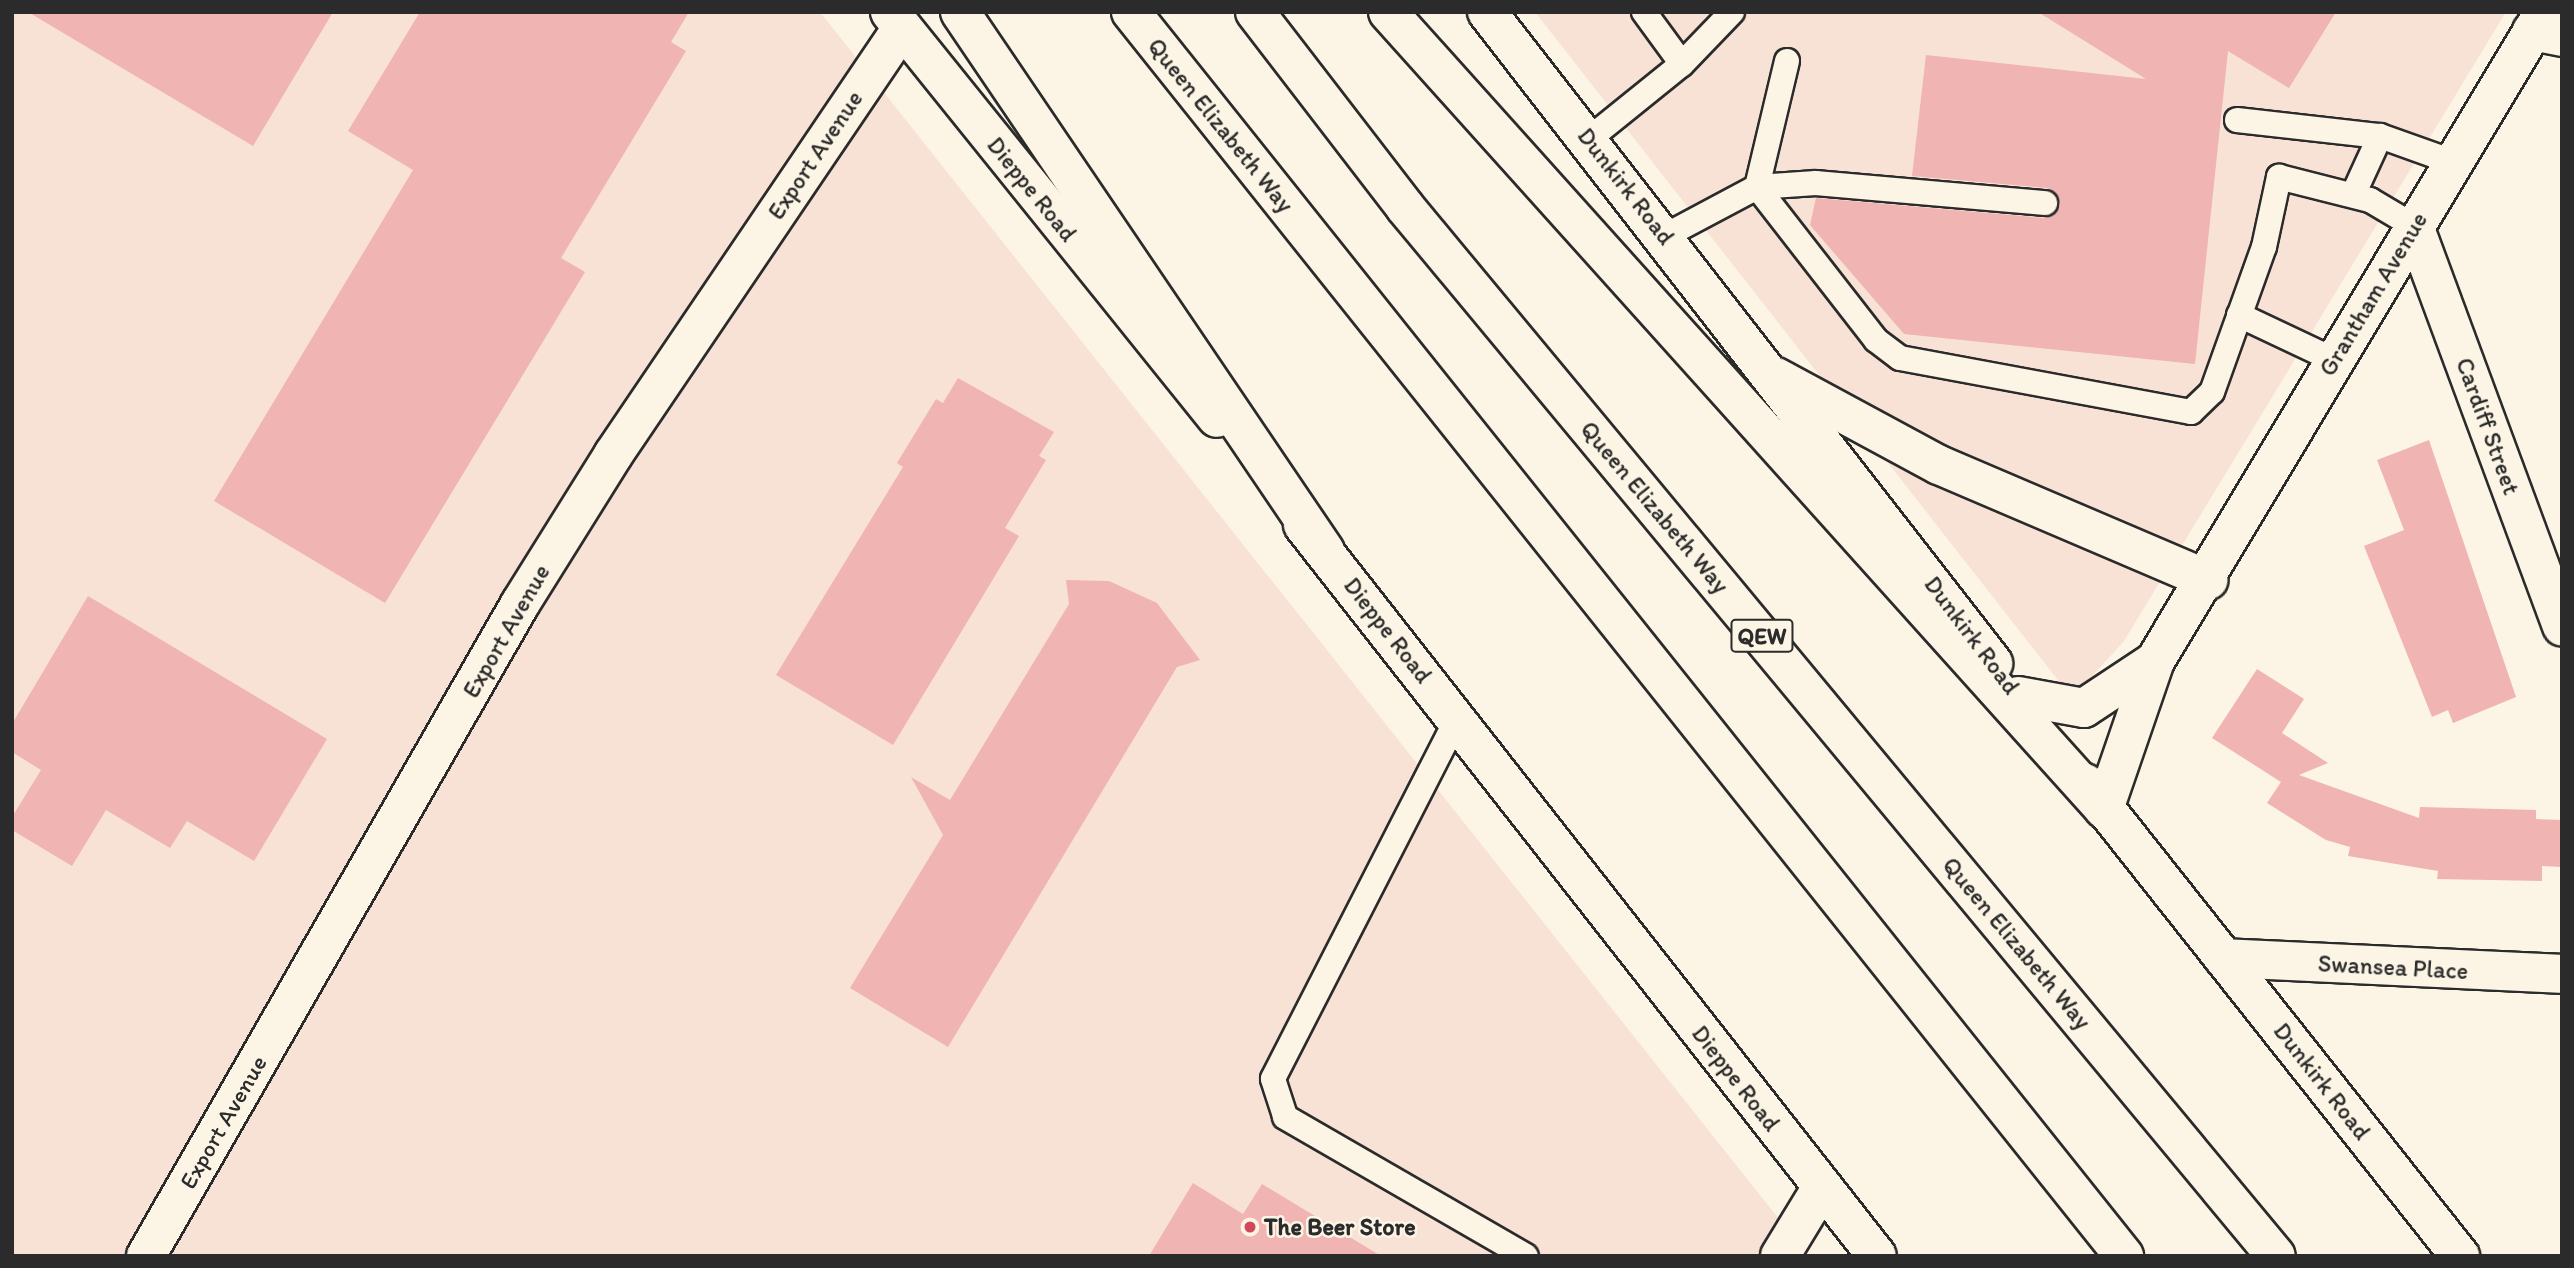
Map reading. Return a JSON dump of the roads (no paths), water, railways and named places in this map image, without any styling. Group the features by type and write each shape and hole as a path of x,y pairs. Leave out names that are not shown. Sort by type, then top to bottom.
{"main road":[{"path":"960,12 1325,551"},
{"name":"Queen Elizabeth Way","path":"1131,12 2124,1256"},
{"name":"Queen Elizabeth Way","path":"1255,12 1405,206 2276,1256"},
{"path":"1388,12 2104,808"},
{"name":"Dunkirk Road","path":"1487,12 1776,377 2104,808 2460,1256"},
{"name":"Dieppe Road","path":"896,20 1325,551 1877,1256"},
{"name":"Export Avenue","path":"146,1256 542,570 896,20"},
{"name":"Grantham Avenue","path":"2104,808 2155,661 2209,580 2332,359 2453,162 2546,27"},
{"name":"Cardiff Street","path":"2414,226 2562,627"},
{"path":"1776,377 1939,466 2209,580"},
{"name":"Grantham Avenue","path":"2018,696 2084,708 2155,661"},
{"path":"1983,673 2018,696"},
{"name":"Swansea Place","path":"2224,958 2562,974"},
{"path":"1780,1256 1822,1187"}],"lane":[{"path":"1644,12 1682,64"},
{"path":"1589,139 1682,64 1732,12"},
{"path":"1757,187 1787,61"},
{"path":"2237,120 2380,136 2453,162"},
{"path":"2353,195 2380,136"},
{"path":"1757,187 1876,340 1900,358 2191,412 2212,392 2239,315 2279,177 2353,195 2414,226"},
{"path":"1665,236 1757,187 1816,183 2045,202"},
{"path":"2239,315 2332,359"},
{"path":"1457,719 1273,1079 1285,1118 1526,1256"}],"place":[{"name":"The Beer Store","path":"1250,1227"}]}
